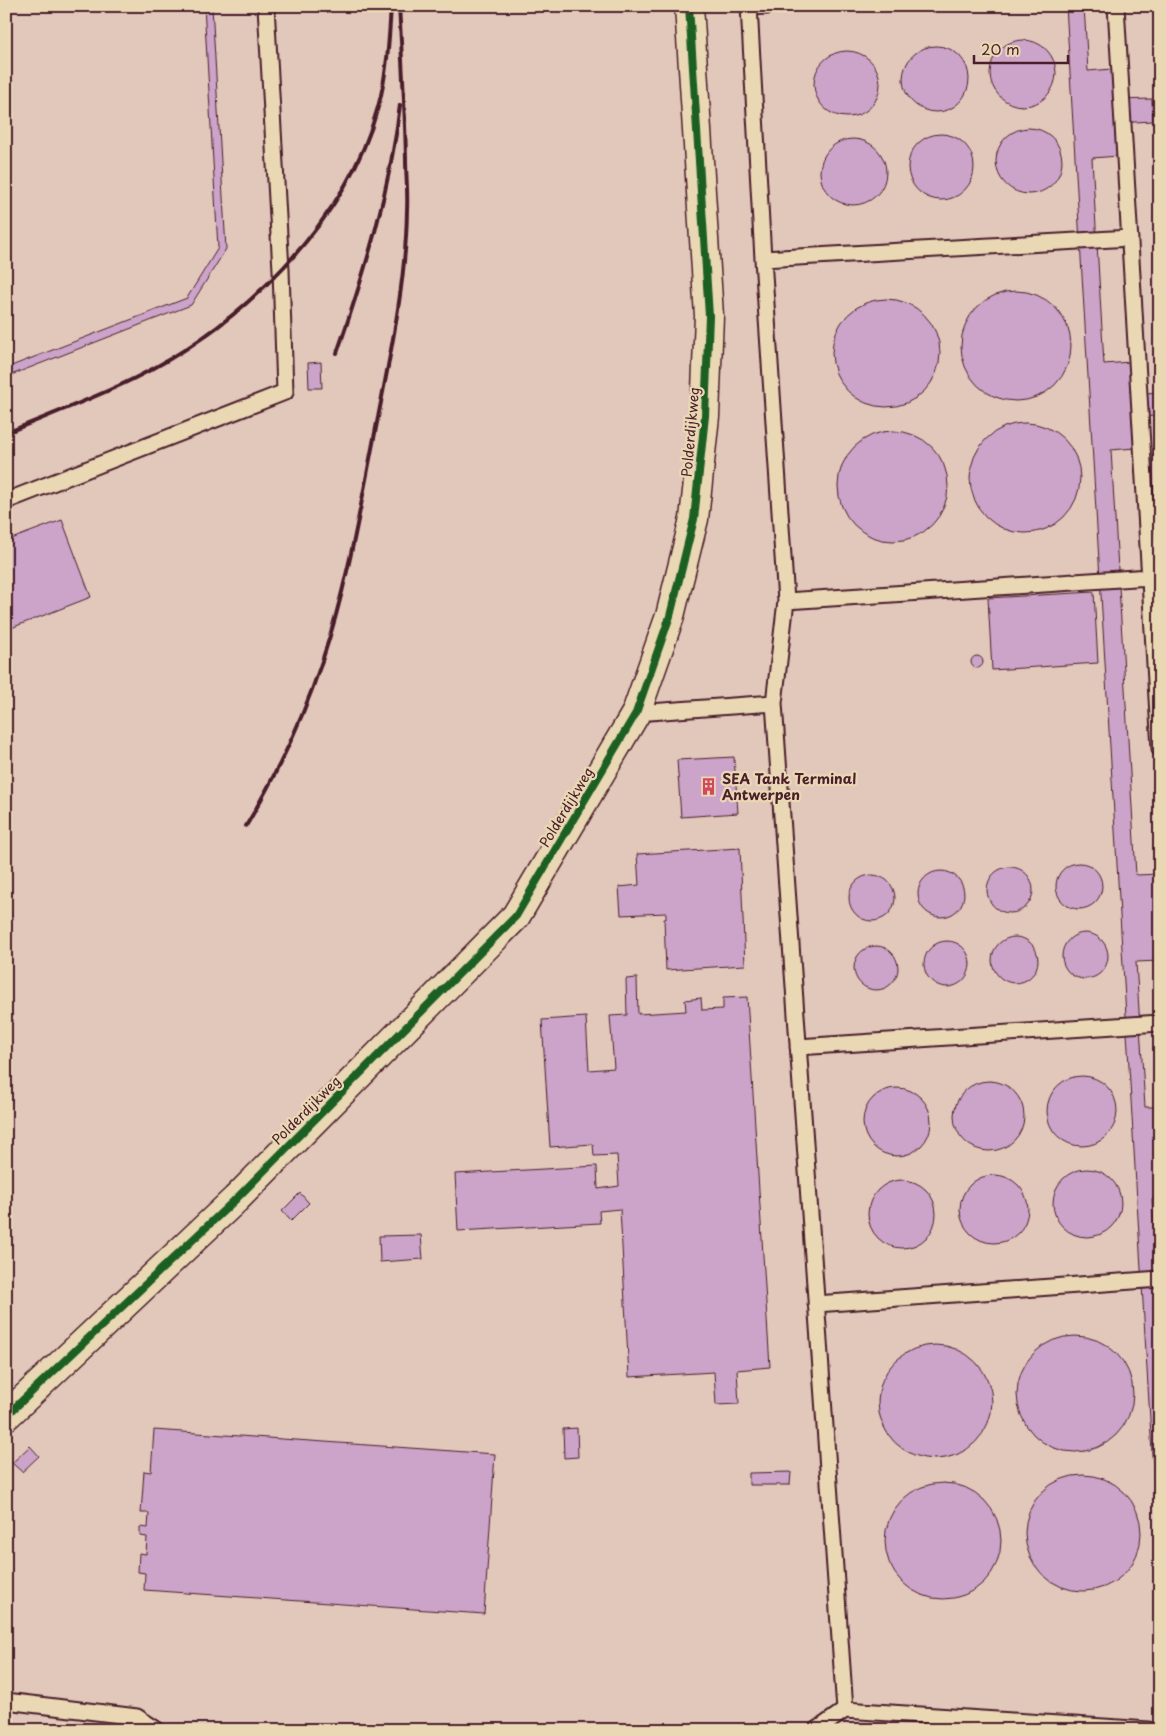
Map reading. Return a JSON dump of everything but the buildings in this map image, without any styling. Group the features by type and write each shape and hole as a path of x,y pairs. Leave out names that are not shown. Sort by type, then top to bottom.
{"street":[{"name":"Polderdijkweg","path":"6,1416 236,1199 516,916 636,713 670,616 694,519 705,416 709,316 689,6"}],"lane":[{"path":"6,501 284,392 281,270 266,6"},
{"path":"768,6 748,7 786,601 774,703 845,1710"},
{"path":"1116,6 1160,749"},
{"path":"763,259 1130,238"},
{"path":"786,601 1150,577"},
{"path":"636,713 774,703"},
{"path":"798,1047 1160,1023"},
{"path":"816,1304 1160,1280"},
{"path":"6,1701 137,1717 157,1730"},
{"path":"817,1730 845,1710 1149,1730"}],"shaded area":[{"path":"6,6 1156,6 1160,71 1160,1730 6,1730"}],"railway":[{"path":"6,433 119,386 175,356 213,330 250,300 284,266 315,230 341,191 363,150 378,107 384,82 391,6"},
{"path":"246,826 279,766 298,725 315,683 331,633 352,548 391,350 404,266 407,204 399,6"},
{"path":"337,353 357,292 383,199 396,137 400,105"}],"cycle path":[{"path":"6,1416 236,1199 516,916 636,713 670,616 694,519 705,416 709,316 689,6"}],"place":[{"name":"SEA Tank Terminal Antwerpen","path":"708,786"}]}
